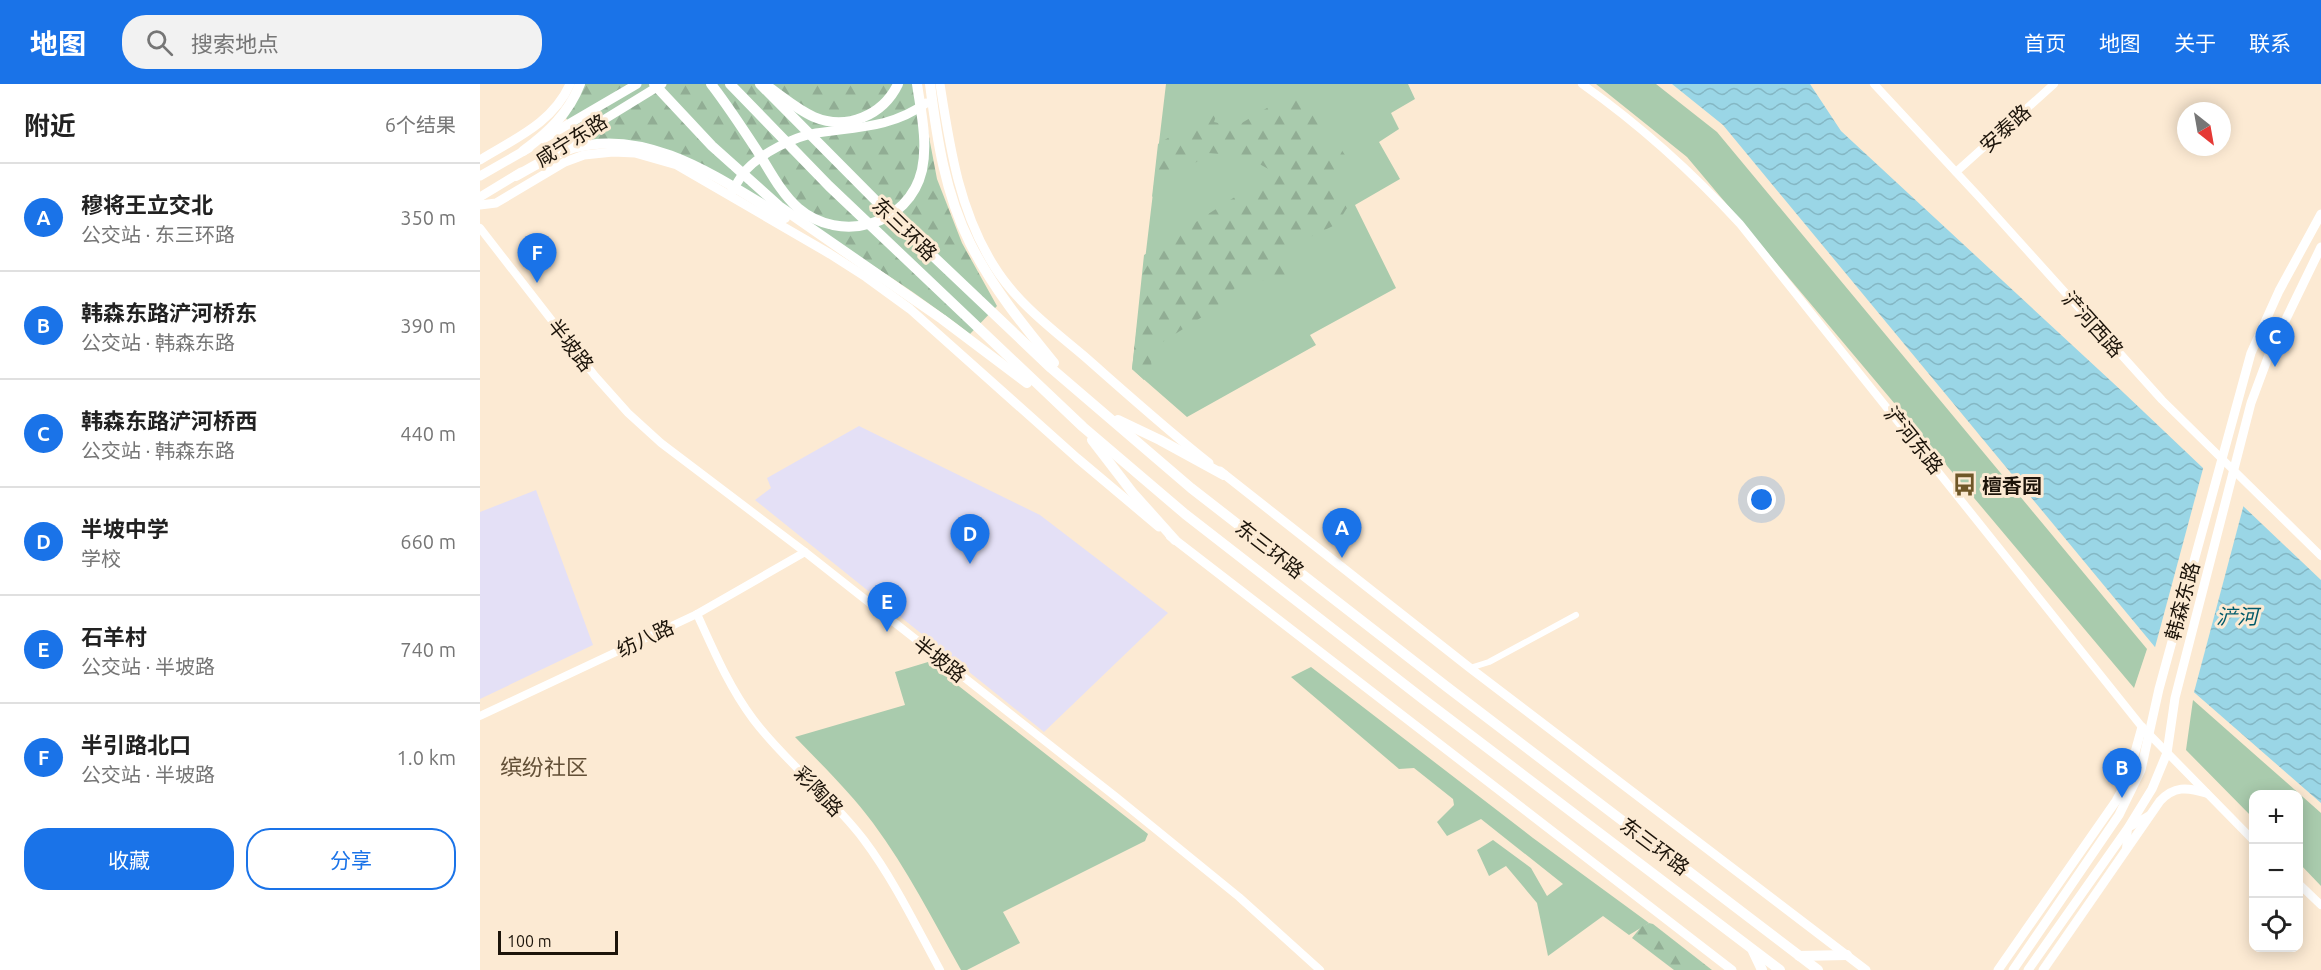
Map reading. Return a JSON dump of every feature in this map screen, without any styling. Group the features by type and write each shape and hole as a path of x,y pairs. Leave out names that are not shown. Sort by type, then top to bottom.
{"highway":[{"path":"523,151 547,132 564,113 580,84"},
{"path":"654,84 756,194 905,293 1056,403"},
{"path":"711,84 792,202 821,222 849,228 870,225 887,217 903,205 916,186 922,169 924,149 917,84"},
{"name":"东三环路","path":"730,84 829,186 970,322 1056,403 1185,514 1432,706 1780,970"},
{"path":"762,84 811,115 828,121 846,122 877,111 890,98 898,84"},
{"name":"东三环路","path":"762,84 886,212 986,306 1074,387 1210,502 1447,687 1818,970"},
{"path":"930,84 940,152 955,207 970,244 1004,300 1074,387"},
{"path":"516,176 573,148 613,143 660,151 724,182 756,194"},
{"path":"1107,415 1160,440 1224,475"},
{"path":"1083,427 1132,492 1174,540"},
{"path":"1751,948 1762,970"},
{"path":"1800,956 1847,955"}],"main road":[{"path":"480,160 549,116 570,84"},
{"name":"咸宁东路","path":"480,176 637,84"},
{"name":"咸宁东路","path":"480,197 662,84"},
{"path":"729,195 752,165 790,142 813,134 865,128 895,120 914,111 941,88"},
{"path":"941,88 951,155 959,188 977,235 1003,280 1018,298 1181,441 1470,668 1866,970"},
{"path":"480,205 496,202 574,158 613,152 635,153 670,162 851,268 910,309 1069,452 1174,540 1732,970"},
{"name":"韩森东路","path":"2013,970 2119,815 2141,770 2158,689 2252,353 2279,291 2321,214"},
{"name":"韩森东路","path":"2028,970 2128,828 2152,789 2167,753 2175,698 2232,471 2252,403 2270,352 2321,247"},
{"path":"1998,970 2116,801 2127,781 2142,727"},
{"path":"2043,970 2160,801 2171,792 2190,788 2206,793"}],"street":[{"name":"浐河东路","path":"1582,84 1649,135 1680,162 1740,224 2142,727 2249,837"},
{"name":"浐河西路","path":"1874,84 2162,400 2321,556"},
{"name":"安泰路","path":"1956,172 2054,84"},
{"name":"半坡路","path":"480,228 595,376 628,413 661,443 805,552 1150,825 1239,897 1320,970"},
{"name":"纺八路","path":"480,716 697,614 805,552"},
{"name":"彩陶路","path":"697,614 738,697 771,741 823,792 864,840 899,895 940,970"},
{"path":"1470,668 1489,662 1576,615"},
{"path":"2126,849 2128,828 2150,815"},
{"path":"2303,888 2321,904"}],"shaded area":[{"path":"859,426 1040,515 1168,613 1044,732 755,500 771,488 767,478"},
{"path":"536,490 593,645 480,699 480,512"}],"green space":[{"path":"583,84 919,84 937,179 962,243 997,306 970,334 871,264 696,163 667,150 640,143 613,140 582,141 566,118"},
{"path":"1166,84 1408,84 1415,99 1391,113 1399,129 1379,142 1400,179 1355,205 1396,288 1310,335 1316,345 1187,417 1132,369"},
{"path":"1596,84 1656,84 1717,132 2147,649 2134,688 1687,157"},
{"path":"1294,85 1303,88 1322,120 1321,140 1329,147 1339,146 1349,161 1336,169 1333,178 1347,208 1337,224 1292,246 1287,285 1260,280 1235,288 1213,310 1161,343 1151,360 1152,371 1144,380 1132,369 1144,255 1274,172 1245,156 1208,153 1152,197 1158,144 1219,107 1214,122 1235,127 1292,93"},
{"path":"928,662 1148,834 1145,841 1003,912 1020,943 967,970 961,970 908,877 873,823 795,737 905,705 895,672"},
{"path":"1311,667 1533,838 1649,923 1629,935 1603,916 1548,956 1537,903 1506,866 1489,876 1477,850 1493,840 1531,868 1547,896 1563,884 1481,819 1447,836 1437,822 1454,805 1453,799 1414,768 1399,769 1291,677"},
{"path":"2193,700 2295,790 2249,790 2249,814 2186,750"},
{"path":"2303,797 2321,813 2321,886 2303,867"},
{"path":"1649,923 1712,970 1674,970 1632,938 1641,927"}],"water":[{"name":"浐河","path":"1672,84 1810,84 1841,131 2125,394 2321,580 2321,803 2188,687 1723,125"}],"pier":[{"path":"2204,465 2244,504 2193,696 2154,651"}],"place":[{"name":"半引路北口","path":"537,283"},
{"name":"韩森东路浐河桥西","path":"2275,367"},
{"name":"檀香园","path":"1964,485"},
{"name":"穆将王立交北","path":"1342,558"},
{"name":"半坡中学","path":"970,564"},
{"name":"石羊村","path":"887,632"},
{"name":"韩森东路浐河桥东","path":"2122,798"}],"district":[{"name":"缤纷社区","path":"544,766"}]}
